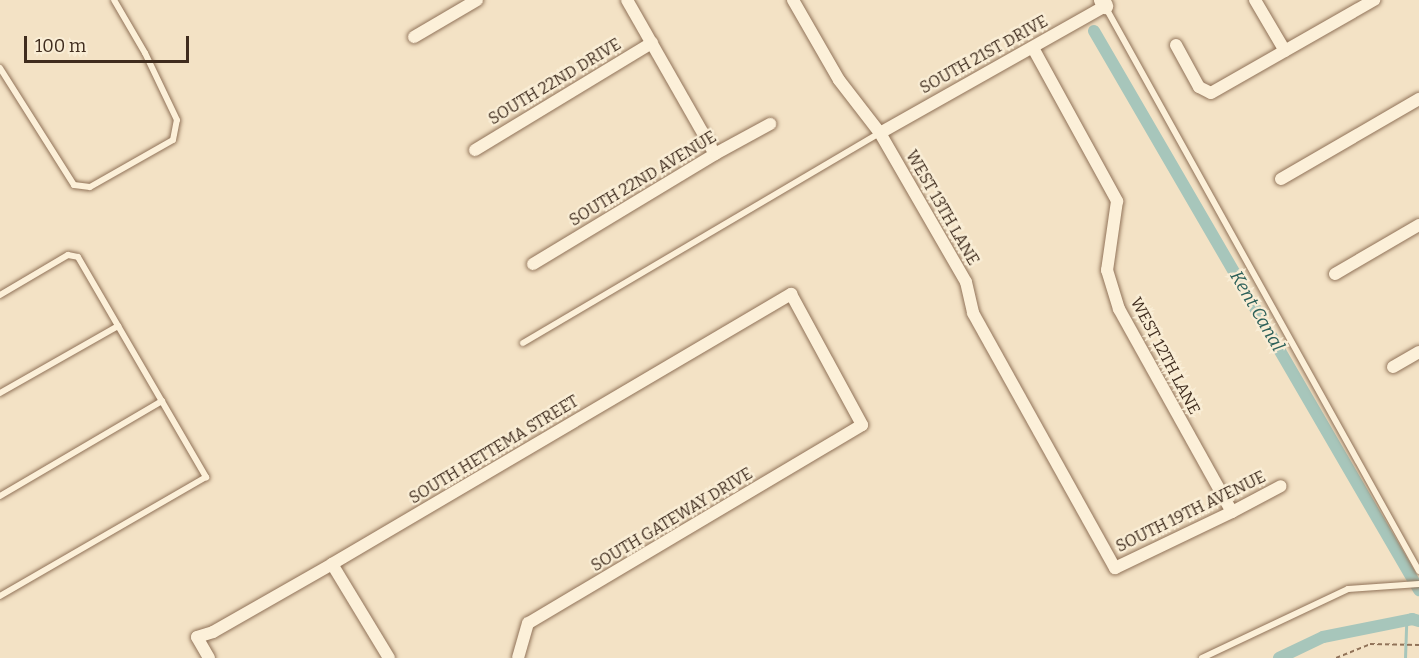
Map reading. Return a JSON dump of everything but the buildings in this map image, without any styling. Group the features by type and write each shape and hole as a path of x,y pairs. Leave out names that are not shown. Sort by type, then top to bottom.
{"street":[{"path":"414,37 477,0"},
{"path":"627,0 715,154"},
{"name":"WEST 13TH LANE","path":"793,0 838,80 879,133 966,282 973,313 1115,568"},
{"path":"1255,0 1285,51"},
{"path":"1176,45 1199,87 1211,93 1374,0"},
{"name":"SOUTH 21ST DRIVE","path":"879,133 1033,48 1103,3"},
{"name":"SOUTH 22ND DRIVE","path":"475,150 652,43"},
{"name":"WEST 12TH LANE","path":"1033,48 1117,201 1107,270 1119,309 1232,513"},
{"path":"1281,179 1419,99"},
{"name":"SOUTH 22ND AVENUE","path":"533,264 715,154 770,124"},
{"path":"1335,274 1419,225"},
{"name":"SOUTH GATEWAY DRIVE","path":"518,658 528,624 862,425 791,294"},
{"name":"SOUTH HETTEMA STREET","path":"209,658 197,637 213,632 333,564 791,294"},
{"path":"1393,367 1419,352"},
{"name":"SOUTH 19TH AVENUE","path":"1115,568 1232,513 1281,486"},
{"path":"333,564 389,658"}],"lane":[{"path":"0,68 74,185 90,187 173,140 177,120 145,53 114,0"},
{"path":"1103,3 1419,571"},
{"path":"523,342 879,133"},
{"path":"0,295 68,255 78,257 206,477 0,596"},
{"path":"0,393 118,326"},
{"path":"0,496 162,401"},
{"path":"1202,658 1347,589 1419,584"}],"path":[{"path":"1336,658 1370,644 1419,645"}],"waterway":[{"name":"Kent Canal","path":"1094,31 1419,590"},
{"path":"1279,658 1323,637 1412,619 1419,621"},
{"path":"1405,658 1406,620"}]}
